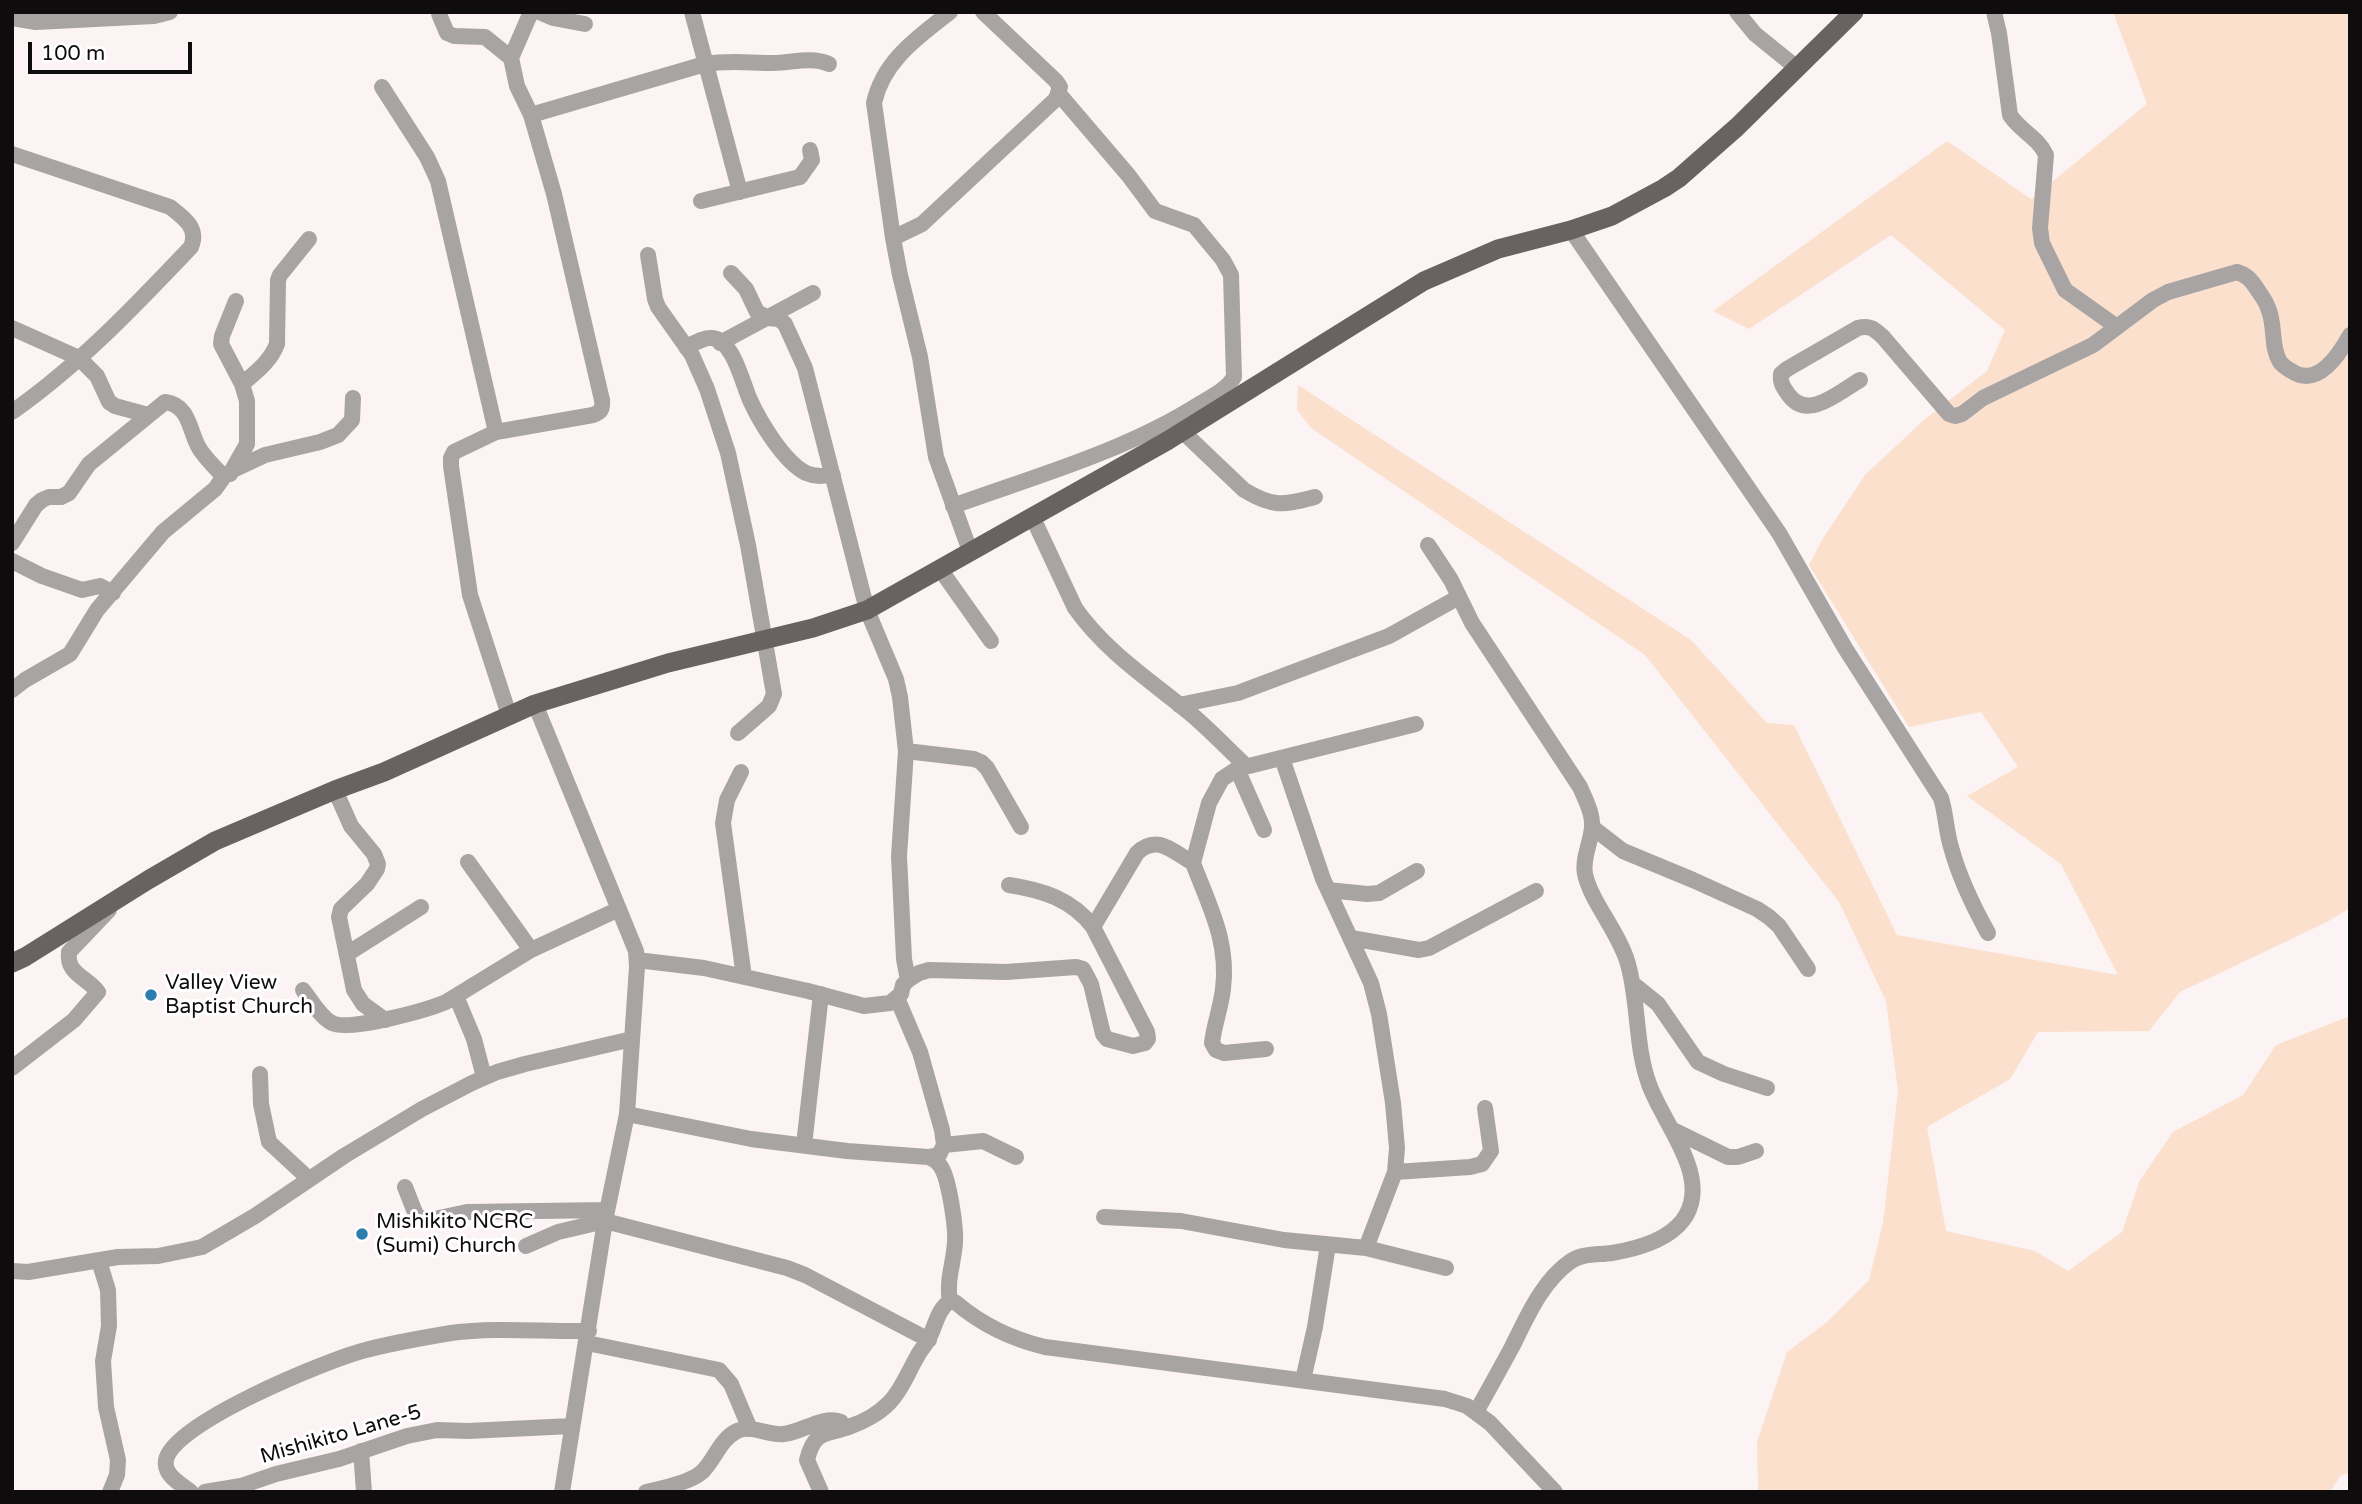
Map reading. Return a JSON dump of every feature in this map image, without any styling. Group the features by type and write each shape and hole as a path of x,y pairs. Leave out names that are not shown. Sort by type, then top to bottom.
{"main road":[{"path":"12,963 215,841 384,772 535,704 668,663 813,628 867,610 1182,431 1424,281 1498,249 1571,230 1625,211 1679,178 1737,127 1854,12"}],"street":[{"path":"510,58 531,12"},
{"path":"539,12 553,18 584,24"},
{"path":"692,12 740,192"},
{"path":"950,12 902,51 879,82 874,103 893,237 920,357 936,457 970,551"},
{"path":"893,237 922,224 1059,94 1060,87 1056,81 983,12"},
{"path":"1737,12 1755,34 1797,68"},
{"path":"1994,12 2010,115 2015,123 2042,146 2046,155 2040,228 2042,243 2066,290 2117,327"},
{"path":"12,18 36,22 159,13"},
{"path":"439,13 447,33 454,36 485,37 510,58 517,86 531,115 554,194 603,407 593,415 496,432 454,452 451,458 470,595 509,715"},
{"path":"531,115 705,64 725,61 771,63 815,60 829,64"},
{"path":"382,87 427,157 438,181 496,432"},
{"path":"953,506 1080,461 1168,423 1226,388 1234,377 1231,275 1228,267 1194,225 1155,211 1129,176 1059,94"},
{"path":"701,201 800,177 812,160 810,150"},
{"path":"12,154 170,207 192,229 195,239 191,247 129,312 47,388 12,412"},
{"path":"1571,230 1779,533 1845,648 1941,798 1951,848 1974,909 1988,933"},
{"path":"242,384 260,370 275,349 278,280 309,239"},
{"path":"648,255 658,307 686,347 707,389 733,467 774,694 773,701 738,733"},
{"path":"1860,380 1818,405 1808,407 1792,400 1780,383 1780,374 1858,328 1867,326 1883,337 1949,414 1955,416 1962,414 1983,398 2093,345 2153,300 2168,292 2237,272 2245,274 2253,282 2268,307 2280,360 2285,367 2300,376 2306,378 2322,371 2341,351 2350,335"},
{"path":"731,273 746,289 757,313 779,319 785,324 805,368 867,610 896,679 906,751 899,856 904,959 908,980"},
{"path":"720,343 813,293"},
{"path":"12,690 70,654 93,615 163,532 215,489 229,473 248,439 247,401 242,384 222,344 222,336 236,301"},
{"path":"12,328 79,358 97,376 109,402 148,415"},
{"path":"686,347 709,338 720,343 735,359 753,407 789,460 807,473 818,476 833,475"},
{"path":"12,543 42,500 69,493 89,464 165,402 174,404 189,419 200,449 221,474 229,473 265,455 338,435 352,421 353,398"},
{"path":"1182,431 1244,490 1255,497 1283,505 1315,497"},
{"path":"1032,516 1083,620 1122,660 1179,705 1241,768 1264,830"},
{"path":"1428,545 1472,624 1580,787 1591,816 1592,827 1584,872 1620,943 1632,983 1642,1062 1649,1086 1686,1157 1693,1187 1693,1198 1683,1220 1673,1230 1631,1249 1573,1259 1559,1271 1538,1298 1476,1412"},
{"path":"12,561 42,576 82,590 100,586 113,593"},
{"path":"940,569 991,641"},
{"path":"1179,705 1238,693 1389,636 1459,597"},
{"path":"535,704 636,951 637,960 627,1114 606,1215 562,1492"},
{"path":"1193,863 1209,803 1222,779 1241,768 1416,723"},
{"path":"906,751 981,762 1021,827"},
{"path":"1282,758 1328,890 1371,983 1379,1014 1397,1148 1393,1177 1366,1248"},
{"path":"741,772 727,800 723,823 744,978"},
{"path":"335,790 351,826 374,854 378,864 367,884 341,909 340,917 346,954 358,998 385,1020"},
{"path":"1592,827 1623,850 1769,917 1779,926 1808,969"},
{"path":"1093,927 1137,853 1145,845 1161,845 1193,863 1222,938 1223,988 1212,1043 1216,1050 1224,1053 1266,1049"},
{"path":"468,862 531,950"},
{"path":"1328,890 1379,893 1417,871"},
{"path":"637,960 704,968 864,1006 890,1003 901,994 903,985 908,980 929,970 1006,972 1076,967 1083,969 1091,984 1103,1034 1107,1040 1133,1046 1145,1043 1148,1039 1147,1032 1093,927 1079,910 1049,893 1009,885"},
{"path":"1350,938 1419,950 1429,948 1536,891"},
{"path":"12,1068 74,1020 98,992 70,967 69,952 120,898"},
{"path":"346,954 421,908"},
{"path":"303,990 327,1019 341,1026 385,1020 432,1008 531,950 619,909"},
{"path":"1632,983 1658,1004 1698,1062 1767,1088"},
{"path":"804,1145 821,994"},
{"path":"456,996 474,1039 484,1077"},
{"path":"627,1114 751,1139 928,1157 939,1155 944,1145 942,1129 920,1052 897,998"},
{"path":"12,1271 28,1272 118,1257 158,1256 202,1247 422,1109 484,1077 632,1039"},
{"path":"260,1074 261,1104 270,1142 309,1179"},
{"path":"1393,1177 1482,1164 1491,1151 1486,1108"},
{"path":"1671,1129 1728,1157 1756,1151"},
{"path":"944,1145 983,1140 1016,1157"},
{"path":"928,1157 942,1167 955,1226 954,1259 948,1290 950,1301"},
{"path":"405,1187 416,1215 425,1221 467,1212 606,1215 787,1268 929,1340"},
{"path":"526,1246 606,1215"},
{"path":"1104,1217 1181,1221 1284,1240 1366,1248 1446,1268"},
{"path":"1303,1380 1328,1245"},
{"path":"100,1261 108,1290 109,1326 103,1361 106,1407 118,1460 117,1475 110,1492"},
{"path":"950,1301 1012,1338 1045,1347 1445,1399 1467,1406 1490,1423 1556,1492"},
{"path":"821,1492 807,1460 814,1442 828,1431 851,1426 886,1406 894,1398 929,1340 940,1311 950,1301"},
{"path":"191,1492 166,1469 166,1459 172,1449 201,1426 233,1406 323,1363 364,1350 452,1333 503,1329 588,1337 719,1370 731,1384 750,1429"},
{"path":"646,1492 694,1477 704,1471 726,1438 736,1432 750,1429 781,1435 833,1419 851,1426"},
{"name":"Mishikito Lane-5","path":"205,1492 241,1486 407,1436 437,1430 572,1426"},
{"path":"361,1451 364,1492"}],"shaded area":[{"path":"2113,12 2350,12 2350,908 2327,922 2180,992 2149,1031 2038,1032 2010,1079 1927,1127 1946,1231 2035,1251 2068,1271 2122,1232 2140,1180 2173,1132 2243,1095 2276,1045 2350,1016 2350,1473 2341,1475 2330,1492 1758,1492 1757,1442 1787,1352 1827,1322 1869,1280 1883,1223 1898,1091 1886,1001 1839,902 1645,655 1311,428 1297,410 1298,385 1691,640 1767,723 1794,725 1897,935 2118,975 2061,864 1967,796 2018,767 1981,712 1909,727 1809,565 1822,540 1865,475 1925,419 1987,371 2005,330 1891,235 1749,329 1713,311 1947,141 2031,199 2147,104"}],"place":[{"name":"Valley View Baptist Church","path":"151,995"},
{"name":"Mishikito NCRC (Sumi) Church","path":"362,1234"}]}
